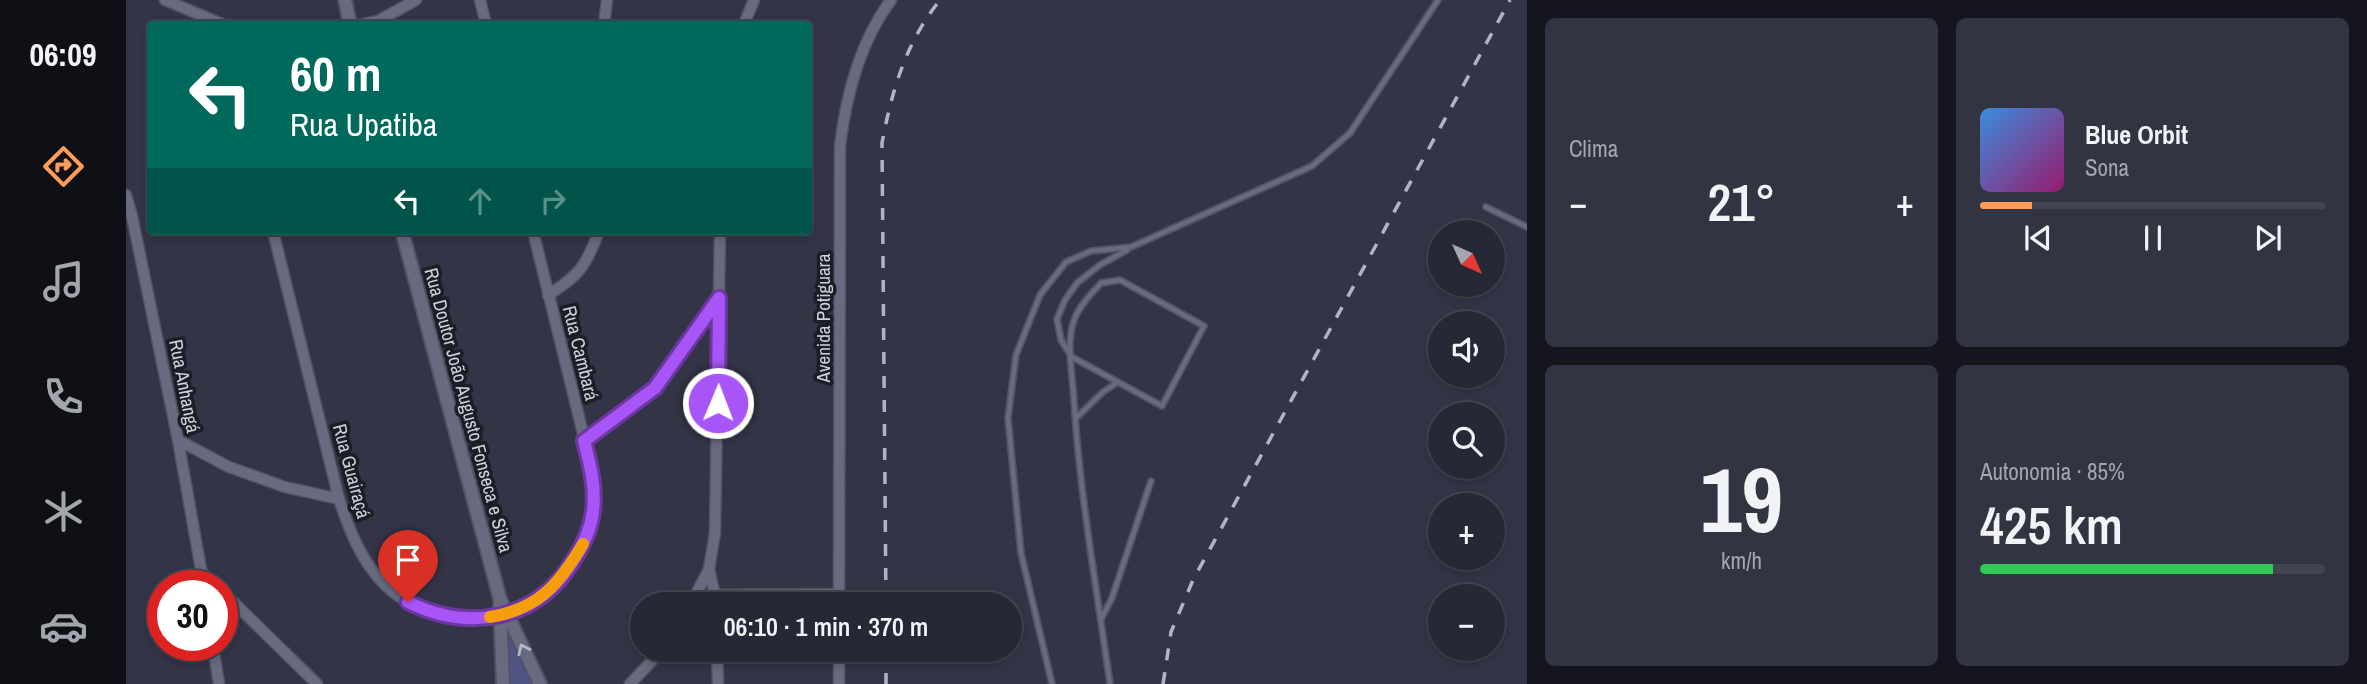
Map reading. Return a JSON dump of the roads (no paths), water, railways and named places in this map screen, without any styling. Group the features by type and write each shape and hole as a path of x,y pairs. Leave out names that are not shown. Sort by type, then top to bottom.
{"street":[{"path":"165,0 215,21"},
{"path":"345,0 349,21"},
{"path":"374,21 416,0"},
{"path":"480,0 485,21"},
{"path":"604,21 607,0"},
{"path":"745,21 754,0"},
{"name":"Avenida Potiguara","path":"839,592 841,146 845,104 869,38 891,0"},
{"name":"Rua Anhangá","path":"126,195 178,440 201,570"},
{"name":"Rua Guairaçá","path":"275,235 339,499 359,551 380,579 396,594 418,607 450,616 472,618 504,615"},
{"name":"Rua Doutor João Augusto Fonseca e Silva","path":"403,235 504,615 503,684"},
{"name":"Rua Cambará","path":"504,615 533,601 554,587 564,576 584,543 593,512 594,478 534,235"},
{"path":"548,295 572,280 588,260 597,235"},
{"path":"697,592 709,569 715,533 720,235"},
{"path":"584,441 655,388 719,298"},
{"path":"178,440 240,471 285,486 339,499"},
{"path":"709,569 715,592"},
{"path":"238,607 317,684"},
{"name":"Rua Doutor João Augusto Fonseca e Silva","path":"504,615 540,684"},
{"path":"215,661 219,684"},
{"path":"630,684 651,662"},
{"path":"717,662 718,684"},
{"path":"839,662 839,684"}],"lane":[{"path":"1110,684 1075,419 1072,357 1070,340 1073,324 1078,310 1101,283 1120,280 1204,326 1162,405 1072,357 1061,340 1057,319 1065,300 1077,283 1130,247 1312,166 1350,133 1438,0"},
{"path":"1486,207 1527,227"},
{"path":"1052,684 1021,553 1016,514 1009,418 1016,355 1040,295 1066,262 1091,251 1130,247"},
{"path":"1075,419 1103,392 1118,382"},
{"path":"1101,619 1112,598 1151,481"}],"railway":[{"path":"886,592 882,143 890,104 902,67 918,33 940,0"},
{"path":"1163,684 1171,632 1193,580 1510,0"},
{"path":"886,662 886,684"}]}
